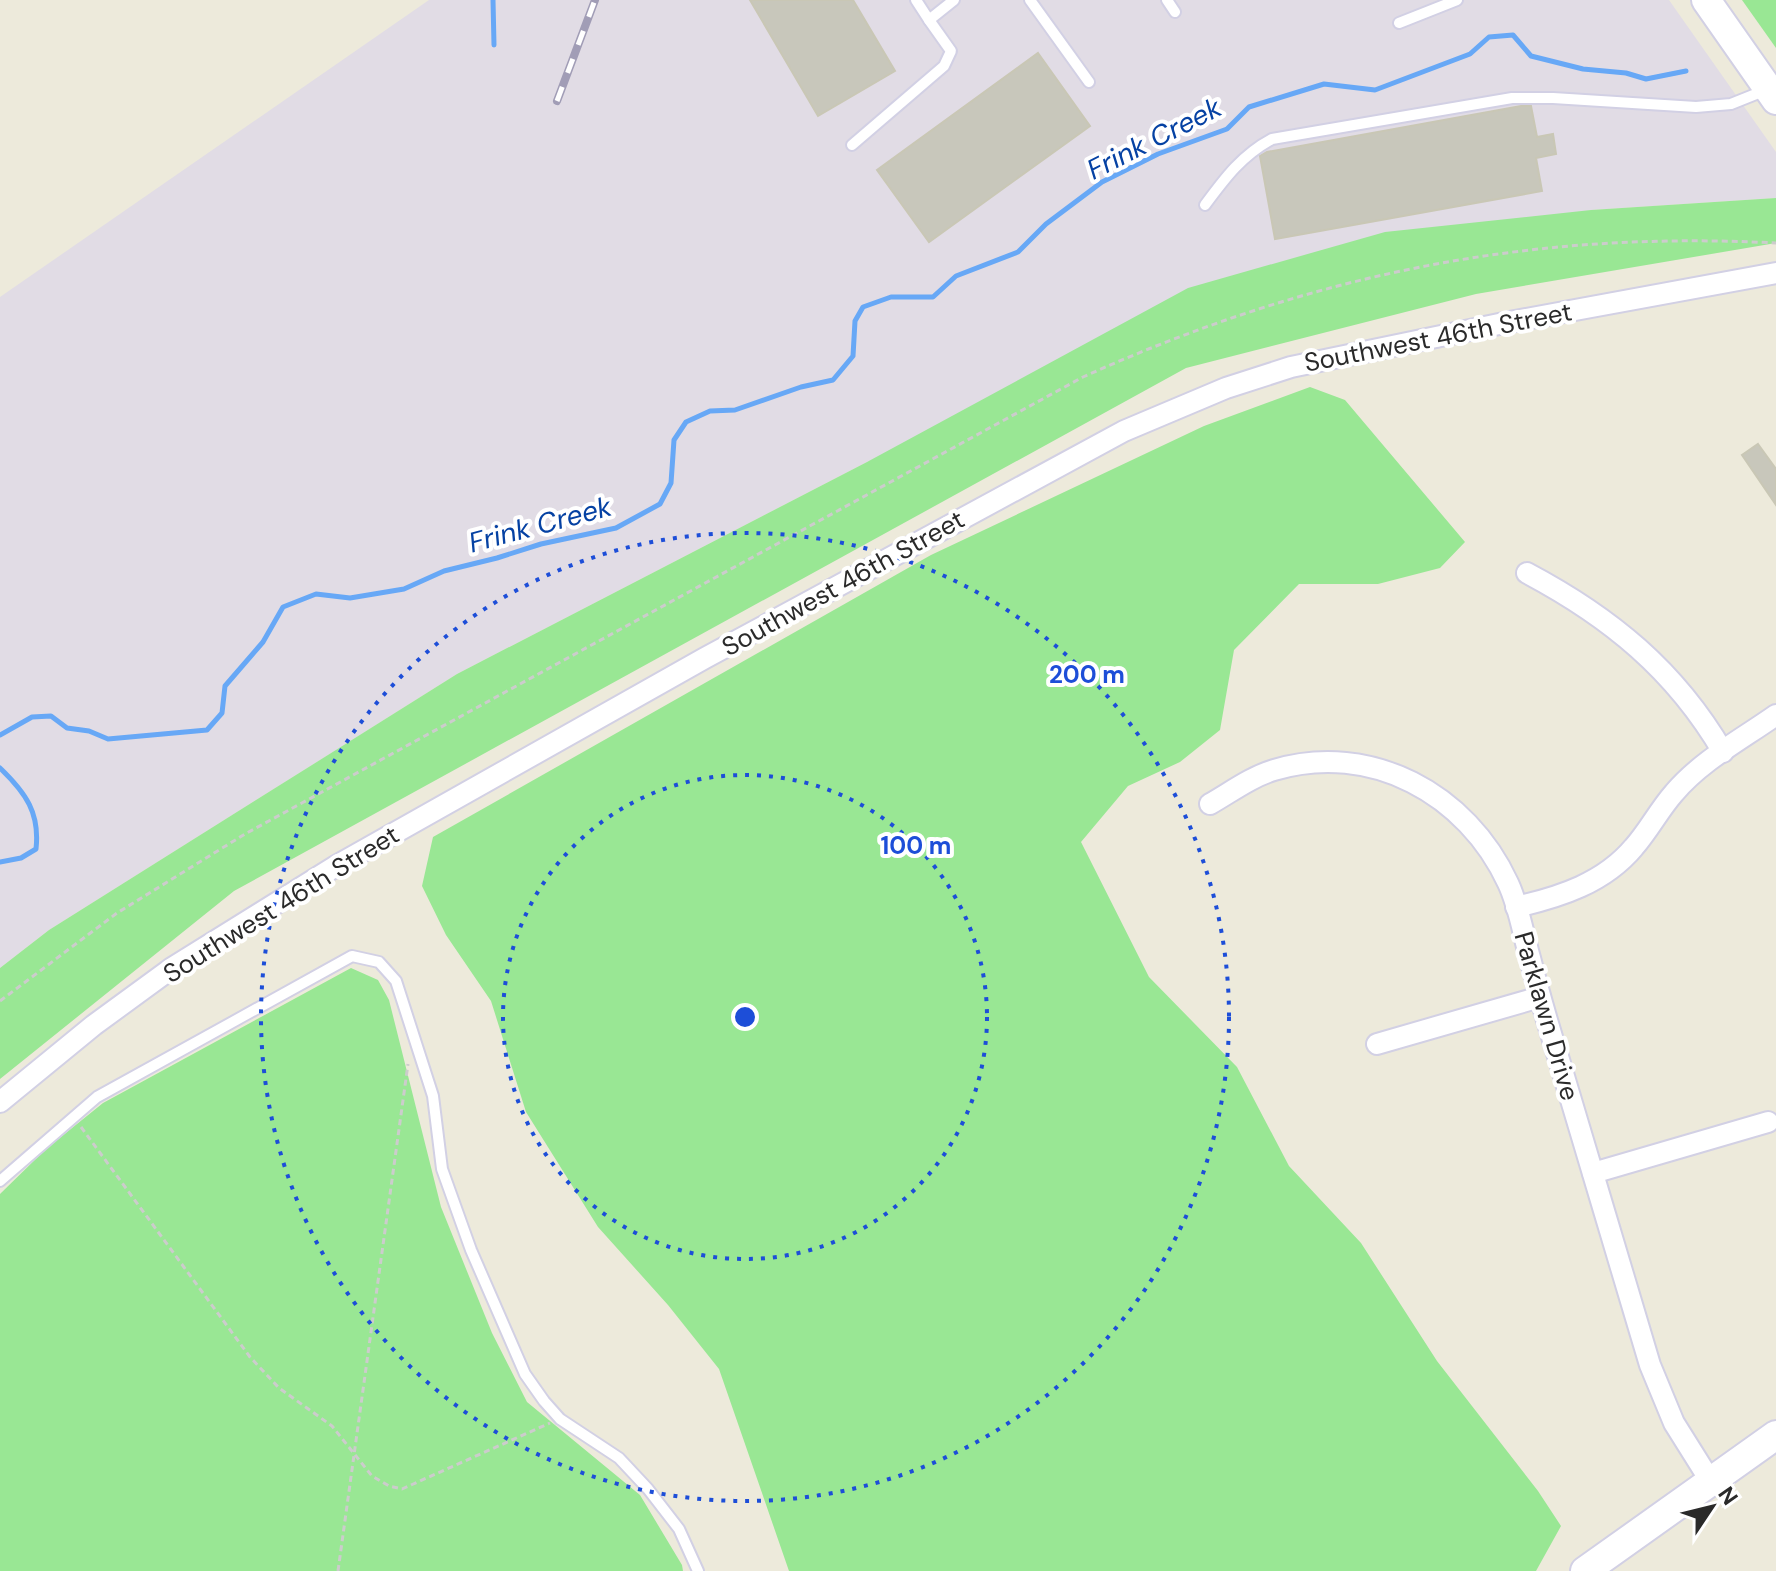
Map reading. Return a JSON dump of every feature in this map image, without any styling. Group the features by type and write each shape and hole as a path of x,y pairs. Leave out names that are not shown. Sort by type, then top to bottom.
{"main road":[{"path":"1706,0 1772,94"},
{"path":"1585,1571 1776,1435"}],"street":[{"name":"Southwest 46th Street","path":"0,1102 94,1025 172,968 336,866 692,666 1124,431 1226,388 1291,367 1428,338 1776,273"},
{"path":"1527,573 1582,604 1641,649 1672,681 1723,752"},
{"path":"1516,907 1574,891 1605,873 1633,850 1674,793 1697,771 1776,715"},
{"name":"Parklawn Drive","path":"1210,804 1257,776 1312,762 1356,764 1386,770 1421,785 1465,819 1490,850 1509,885 1516,907 1540,997 1660,1395 1711,1482"},
{"path":"1377,1044 1540,997"},
{"path":"1593,1173 1768,1122"}],"lane":[{"path":"852,145 944,66 951,51 916,0"},
{"path":"929,20 954,0"},
{"path":"1030,0 1089,82"},
{"path":"1167,0 1175,12"},
{"path":"1399,23 1457,0"},
{"path":"1205,205 1234,166 1251,150 1272,139 1512,98 1696,107 1731,104 1772,94"},
{"path":"0,1181 97,1097 352,956 379,962 396,981 433,1096 442,1169 471,1250 525,1374 560,1419 619,1458 648,1489 679,1529 698,1571"}],"path":[{"path":"0,1001 117,913 245,834 1083,377 1147,348 1223,319 1297,296 1446,261 1592,244 1664,241 1776,243"},
{"path":"338,1571 412,1031"},
{"path":"73,1116 250,1357 279,1388 332,1426 372,1476 389,1486 402,1489 560,1419"}],"shaded area":[{"path":"429,0 1669,0 1776,152 1776,198 1591,210 867,462 457,674 49,930 0,968 0,297"}],"green space":[{"path":"1742,0 1776,0 1776,48"},
{"path":"1776,198 1776,243 1476,294 1186,368 234,891 0,1079 0,968 49,930 457,674 867,462 1188,288 1385,232 1591,210"},
{"path":"1310,387 1345,400 1465,542 1440,568 1378,584 1299,584 1234,650 1220,730 1180,762 1128,786 1081,842 1149,977 1237,1067 1289,1166 1361,1243 1437,1361 1538,1491 1561,1526 1536,1571 789,1571 719,1369 668,1305 598,1227 526,1112 491,1001 446,935 422,886 433,837 931,555 1204,426"},
{"path":"351,968 378,980 389,1000 441,1207 492,1333 527,1402 640,1495 683,1571 0,1571 0,1194 46,1149 103,1103"}],"building":[{"path":"750,0 853,0 895,71 818,116"},
{"path":"1038,53 1090,126 929,242 877,170"},
{"path":"1531,106 1537,137 1553,134 1556,154 1536,158 1542,191 1275,239 1260,156 1267,152"},
{"path":"1758,444 1776,469 1776,505 1742,455"}],"waterway":[{"path":"493,0 494,45"},
{"name":"Frink Creek","path":"0,735 32,717 51,716 67,728 89,731 108,739 207,730 222,713 225,686 263,642 283,607 316,594 350,598 404,589 444,571 541,544 616,528 660,504 671,483 674,440 686,422 710,411 735,410 801,387 833,380 853,356 855,321 863,307 891,297 933,297 956,276 1018,252 1046,224 1102,182 1158,154 1227,129 1249,107 1324,84 1375,90 1470,54 1489,37 1513,35 1531,56 1583,69 1626,73 1646,79 1686,71"},
{"name":"Frink Creek","path":"0,768 29,804 37,836 36,849 21,858 0,862"}],"railway":[{"path":"557,101 595,0"}]}
